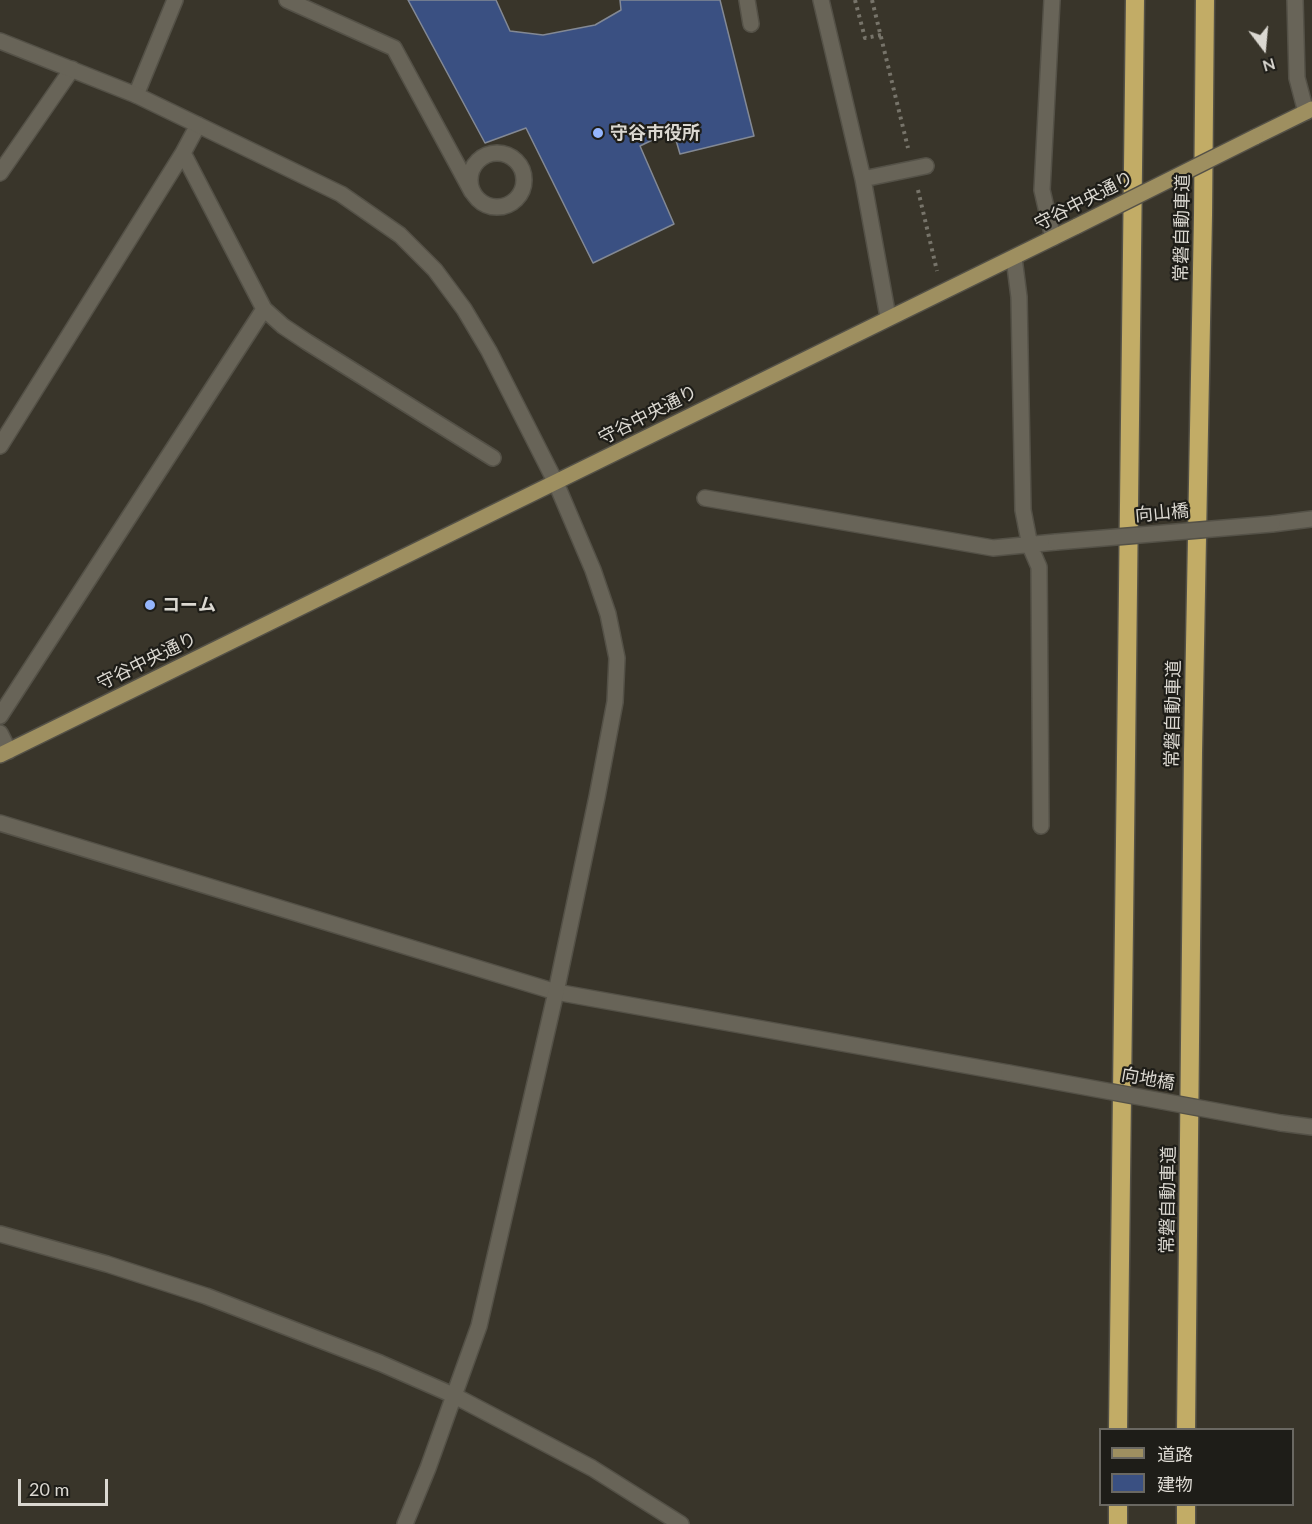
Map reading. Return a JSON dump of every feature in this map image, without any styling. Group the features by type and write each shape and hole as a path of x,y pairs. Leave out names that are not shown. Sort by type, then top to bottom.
{"highway":[{"path":"1118,1428 1135,0"},
{"name":"常磐自動車道","path":"1186,1428 1193,740 1205,0"},
{"path":"1118,1506 1118,1524"},
{"path":"1186,1506 1186,1524"}],"main road":[{"name":"守谷中央通り","path":"4,753 1309,111"}],"street":[{"path":"136,95 175,0"},
{"path":"287,0 394,48 472,192"},
{"path":"747,0 751,24"},
{"path":"821,0 863,179 888,317"},
{"path":"1052,0 1042,190 1053,238"},
{"path":"1295,0 1297,78 1309,111"},
{"path":"0,40 136,95 341,194 400,235 435,270 464,309 489,351 556,483 593,570 608,614 617,658 615,702 556,993 479,1326 428,1468 405,1524"},
{"path":"0,172 72,69"},
{"path":"0,447 183,153 198,125"},
{"path":"183,153 264,309 283,326 307,342 493,458"},
{"path":"863,179 926,166"},
{"path":"1014,258 1019,297 1023,510 1030,546 1039,567 1041,826"},
{"path":"0,716 264,309"},
{"name":"向山橋","path":"705,498 993,548 1312,519"},
{"path":"0,733 4,753"},
{"name":"向地橋","path":"0,823 556,993 1009,1073 1281,1124 1312,1127"},
{"path":"1,1235 206,1296 380,1363 453,1395 592,1468 681,1524"}],"path":[{"path":"855,0 865,38 881,35"}],"building":[{"name":"守谷市役所","path":"408,0 496,0 510,31 543,35 595,25 621,10 620,0 720,0 754,136 680,154 673,130 640,146 674,224 593,263 526,128 485,143"}],"place":[{"name":"守谷市役所","path":"598,133"},
{"name":"コーム","path":"150,605"}]}
